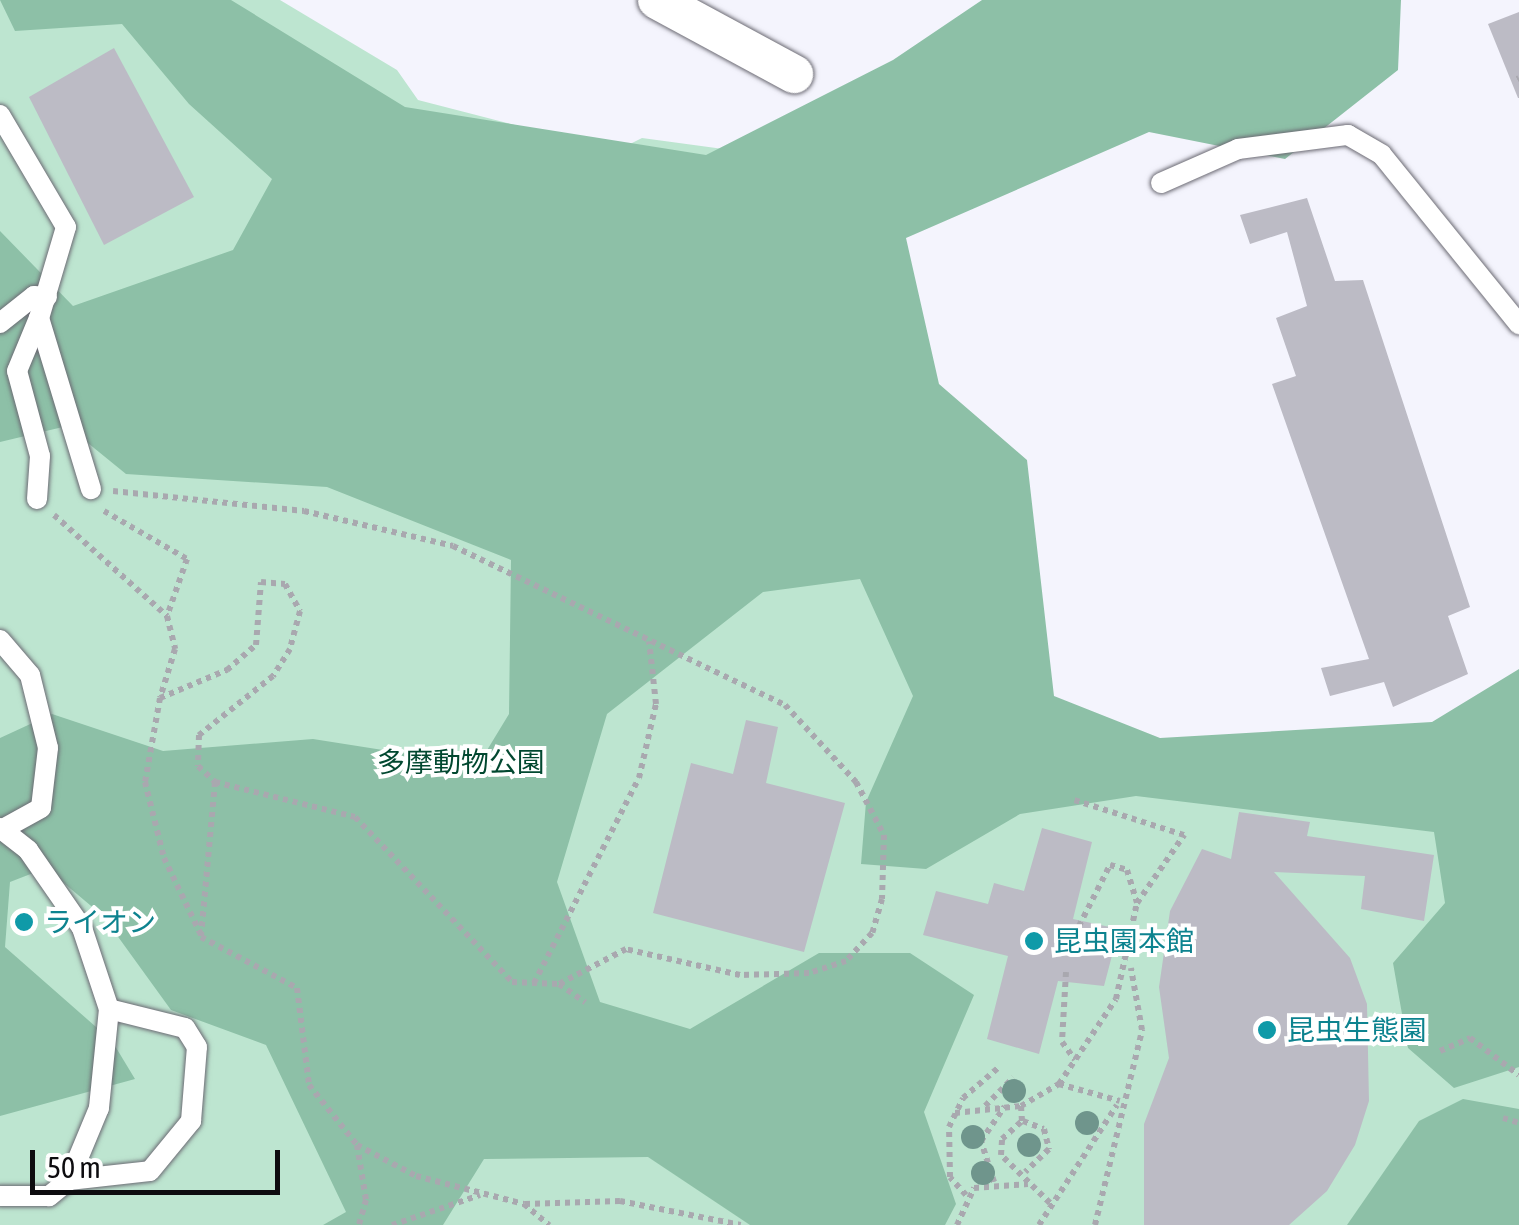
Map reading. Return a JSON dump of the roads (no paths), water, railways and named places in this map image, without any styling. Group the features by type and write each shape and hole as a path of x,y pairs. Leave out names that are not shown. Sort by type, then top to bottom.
{"street":[{"path":"682,5 794,74"}],"lane":[{"path":"0,116 66,227 40,318 17,371 40,456 37,499"},
{"path":"1161,183 1238,149 1308,133 1348,135 1382,155 1519,324"},
{"path":"0,323 34,296 47,296"},
{"path":"40,318 91,489"},
{"path":"0,640 30,675 48,748 41,808 2,828 82,928 109,1009 98,1108 69,1180 49,1196 0,1196"},
{"path":"69,1180 150,1171 191,1122 197,1047 185,1028 109,1009"}],"place":[{"name":"ライオン","path":"24,922"},
{"name":"昆虫園本館","path":"1034,941"},
{"name":"昆虫生態園","path":"1267,1030"}],"park label":[{"name":"多摩動物公園","path":"461,762"}]}
